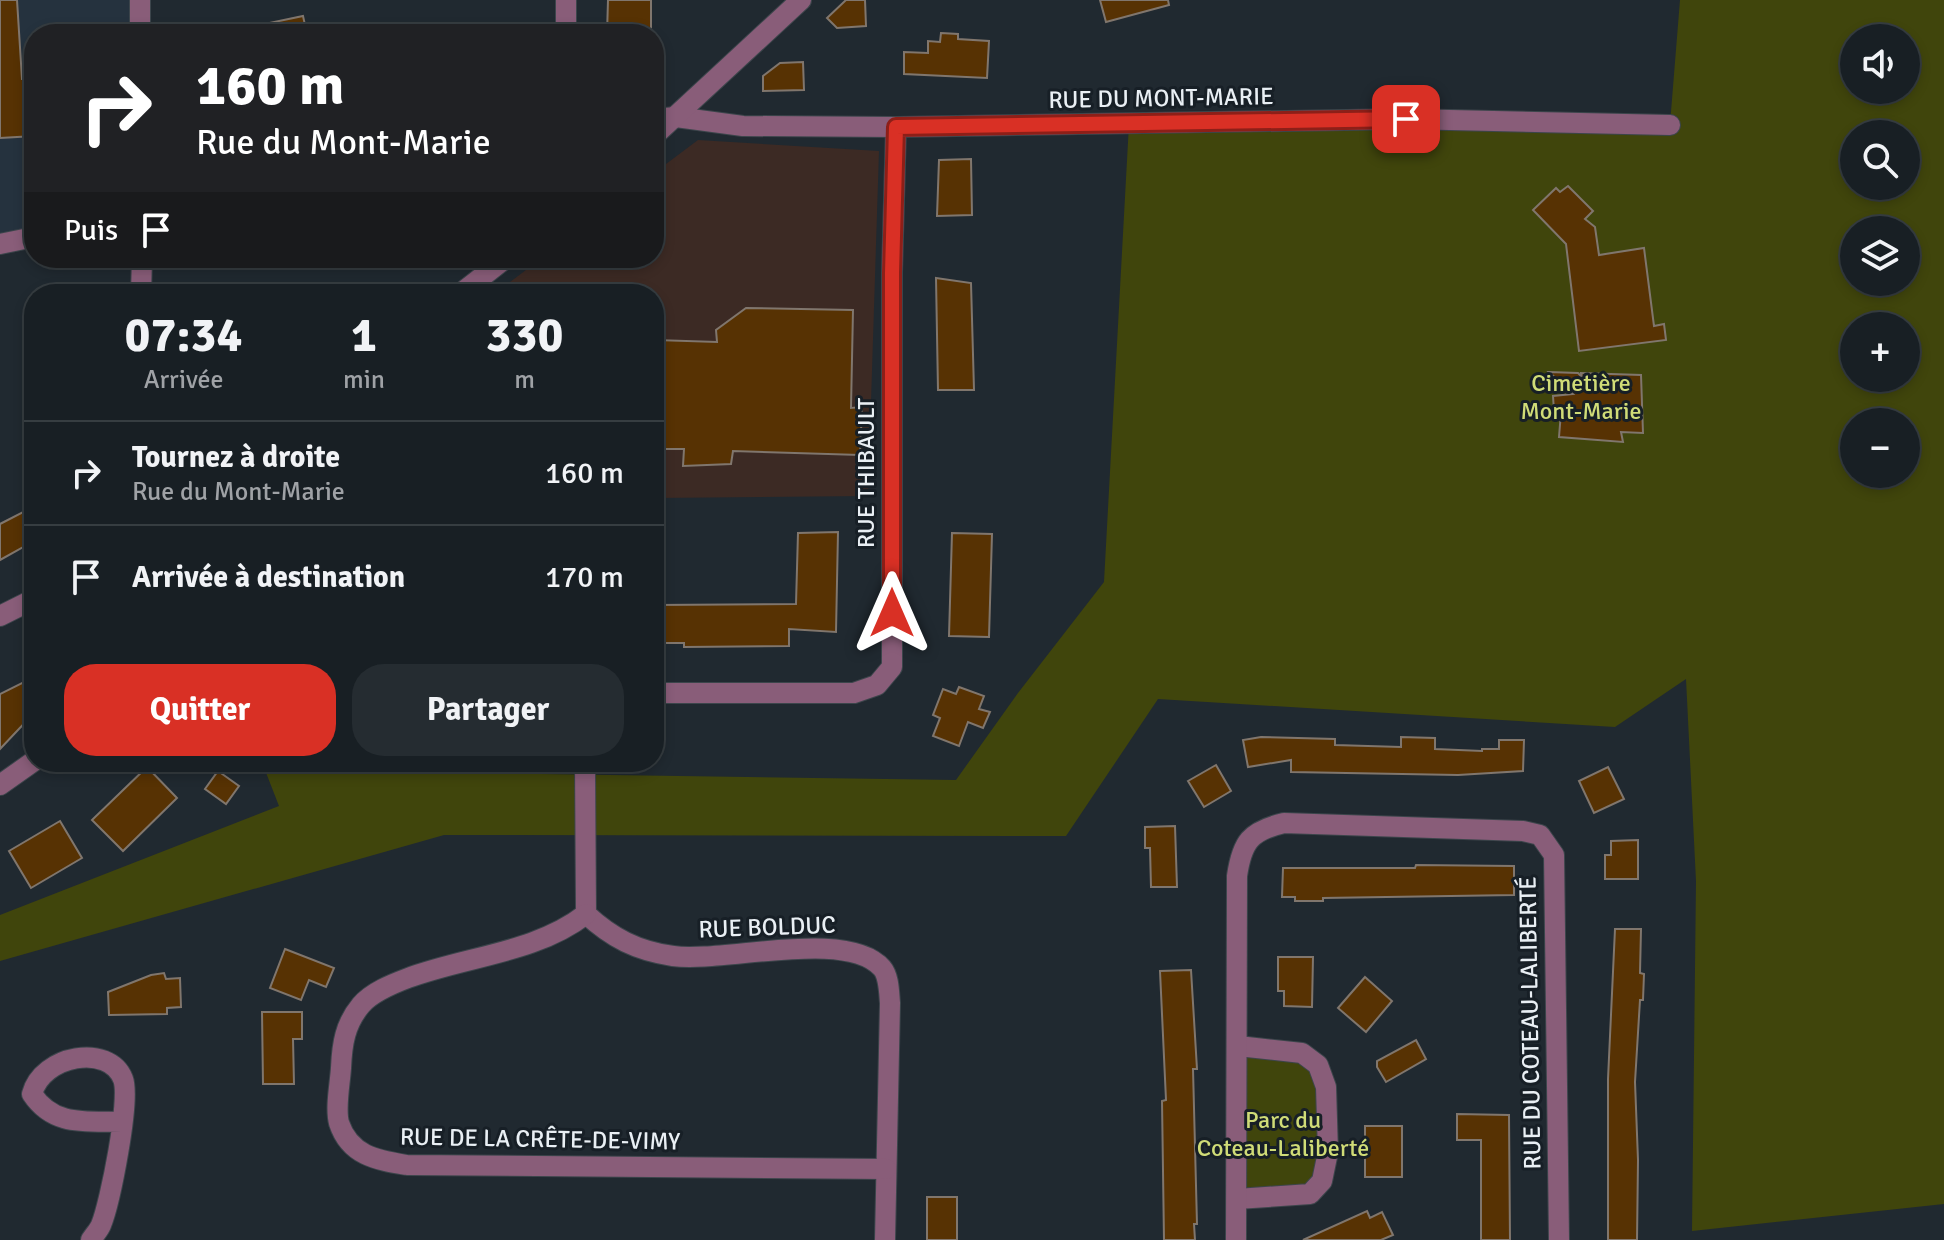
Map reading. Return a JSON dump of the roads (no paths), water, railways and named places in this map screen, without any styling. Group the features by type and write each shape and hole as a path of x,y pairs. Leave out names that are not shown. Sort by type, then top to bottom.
{"street":[{"path":"140,0 140,24"},
{"path":"566,0 566,24"},
{"path":"664,127 801,0"},
{"name":"RUE DU MONT-MARIE","path":"664,118 743,126 896,127 1406,119 1670,125"},
{"name":"RUE THIBAULT","path":"664,693 854,693 877,685 892,667 892,273 896,127"},
{"path":"0,244 24,239"},
{"path":"473,284 493,268"},
{"path":"0,616 24,604"},
{"path":"0,785 24,768"},
{"path":"585,772 586,914"},
{"name":"RUE DU COTEAU-LALIBERTÉ","path":"1236,1240 1237,876 1241,853 1249,839 1266,827 1284,823 1523,831 1540,835 1554,855 1559,1240"},
{"name":"RUE BOLDUC","path":"586,914 609,934 643,948 675,956 850,950 869,957 884,969 890,1003 885,1240"},
{"name":"RUE DE LA CRÊTE-DE-VIMY","path":"586,914 568,928 544,939 431,970 387,987 362,1003 343,1039 338,1121 347,1139 362,1155 407,1165 886,1169"},
{"path":"1237,1199 1310,1194 1322,1181 1328,1152 1326,1087 1318,1065 1302,1053 1238,1046"},
{"path":"91,1240 100,1227 110,1192 120,1143 122,1122 125,1081 116,1068 105,1061 72,1057 48,1069 35,1082 32,1094 41,1108 54,1117 122,1122"}],"park label":[{"name":"Cimetière Mont-Marie","path":"1581,397"},
{"name":"Parc du Coteau-Laliberté","path":"1283,1134"}]}
